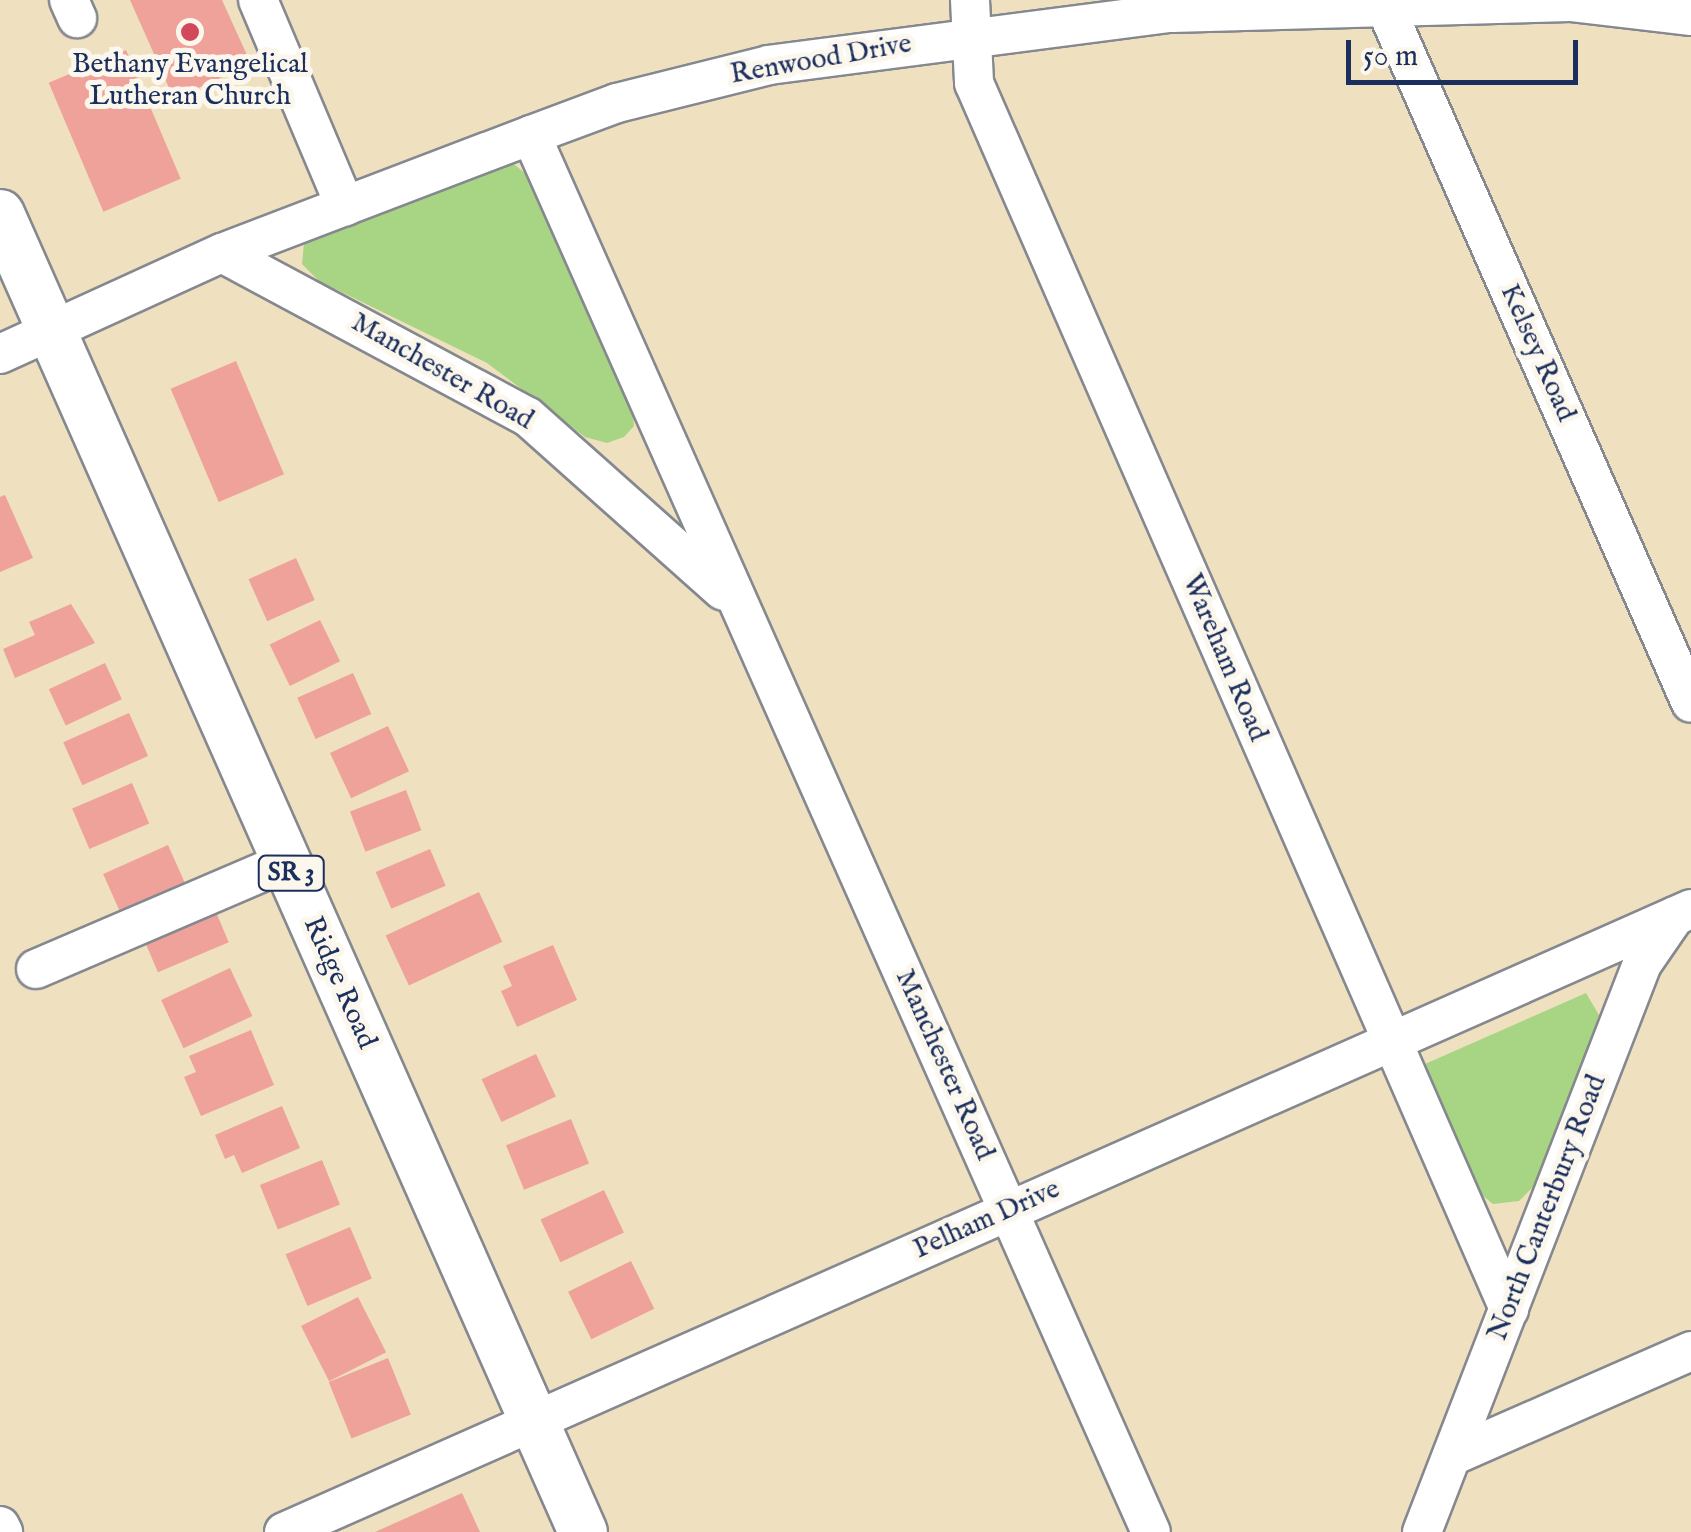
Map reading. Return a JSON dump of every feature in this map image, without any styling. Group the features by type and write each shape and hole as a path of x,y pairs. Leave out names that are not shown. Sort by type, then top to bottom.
{"main road":[{"name":"Ridge Road","path":"0,214 584,1532"}],"street":[{"path":"258,0 345,206"},
{"name":"Renwood Drive","path":"0,354 222,253 617,104 970,18 1570,2 1691,16"},
{"name":"Kelsey Road","path":"1384,4 1691,703"},
{"name":"Wareham Road","path":"970,18 974,83 1509,1309"},
{"name":"Manchester Road","path":"532,135 732,599 1151,1532"},
{"name":"Manchester Road","path":"222,253 528,416 732,599"},
{"path":"36,969 286,862"},
{"name":"Pelham Drive","path":"284,1532 1390,1042 1686,906"},
{"name":"North Canterbury Road","path":"1422,1532 1642,964 1686,906"},
{"path":"1452,1456 1691,1350"}],"green space":[{"path":"510,161 531,178 632,408 634,426 624,437 607,443 585,437 487,363 319,281 302,264 304,243 322,227"},
{"path":"1586,993 1599,1015 1594,1038 1537,1183 1519,1201 1493,1204 1476,1190 1425,1064"}],"building":[{"name":"Bethany Evangelical Lutheran Church","path":"130,0 222,0 251,64 174,99"},
{"path":"126,50 181,179 103,212 49,83"},
{"path":"236,361 284,474 219,502 171,389"},
{"path":"5,495 33,558 0,572 0,497"},
{"path":"296,558 315,600 267,621 248,579"},
{"path":"71,604 95,643 15,678 3,649 35,635 29,622"},
{"path":"320,620 340,661 290,686 270,645"},
{"path":"105,663 122,699 66,725 49,689"},
{"path":"353,673 371,714 316,739 297,698"},
{"path":"129,713 148,756 82,785 63,742"},
{"path":"388,726 409,771 351,798 330,753"},
{"path":"132,783 149,824 89,849 72,808"},
{"path":"406,790 421,830 365,852 350,812"},
{"path":"168,845 187,887 122,916 103,874"},
{"path":"430,849 446,886 391,909 376,872"},
{"path":"479,892 502,942 409,985 386,936"},
{"path":"210,898 229,942 158,972 139,928"},
{"path":"553,945 577,1000 517,1027 501,991 512,986 503,966"},
{"path":"230,968 252,1016 184,1048 161,1000"},
{"path":"251,1030 274,1085 201,1116 184,1077 196,1072 189,1056"},
{"path":"536,1054 556,1097 501,1122 482,1079"},
{"path":"282,1106 300,1148 242,1173 234,1155 225,1159 215,1135"},
{"path":"571,1119 589,1164 524,1190 506,1145"},
{"path":"322,1160 340,1205 278,1230 260,1185"},
{"path":"604,1190 624,1233 560,1262 541,1220"},
{"path":"350,1227 372,1279 307,1306 286,1254"},
{"path":"631,1261 654,1309 591,1339 568,1292"},
{"path":"358,1297 386,1352 329,1381 301,1326"},
{"path":"388,1358 411,1415 352,1439 329,1382"},
{"path":"462,1493 480,1532 375,1532"}],"place":[{"name":"Bethany Evangelical Lutheran Church","path":"190,32"}]}
